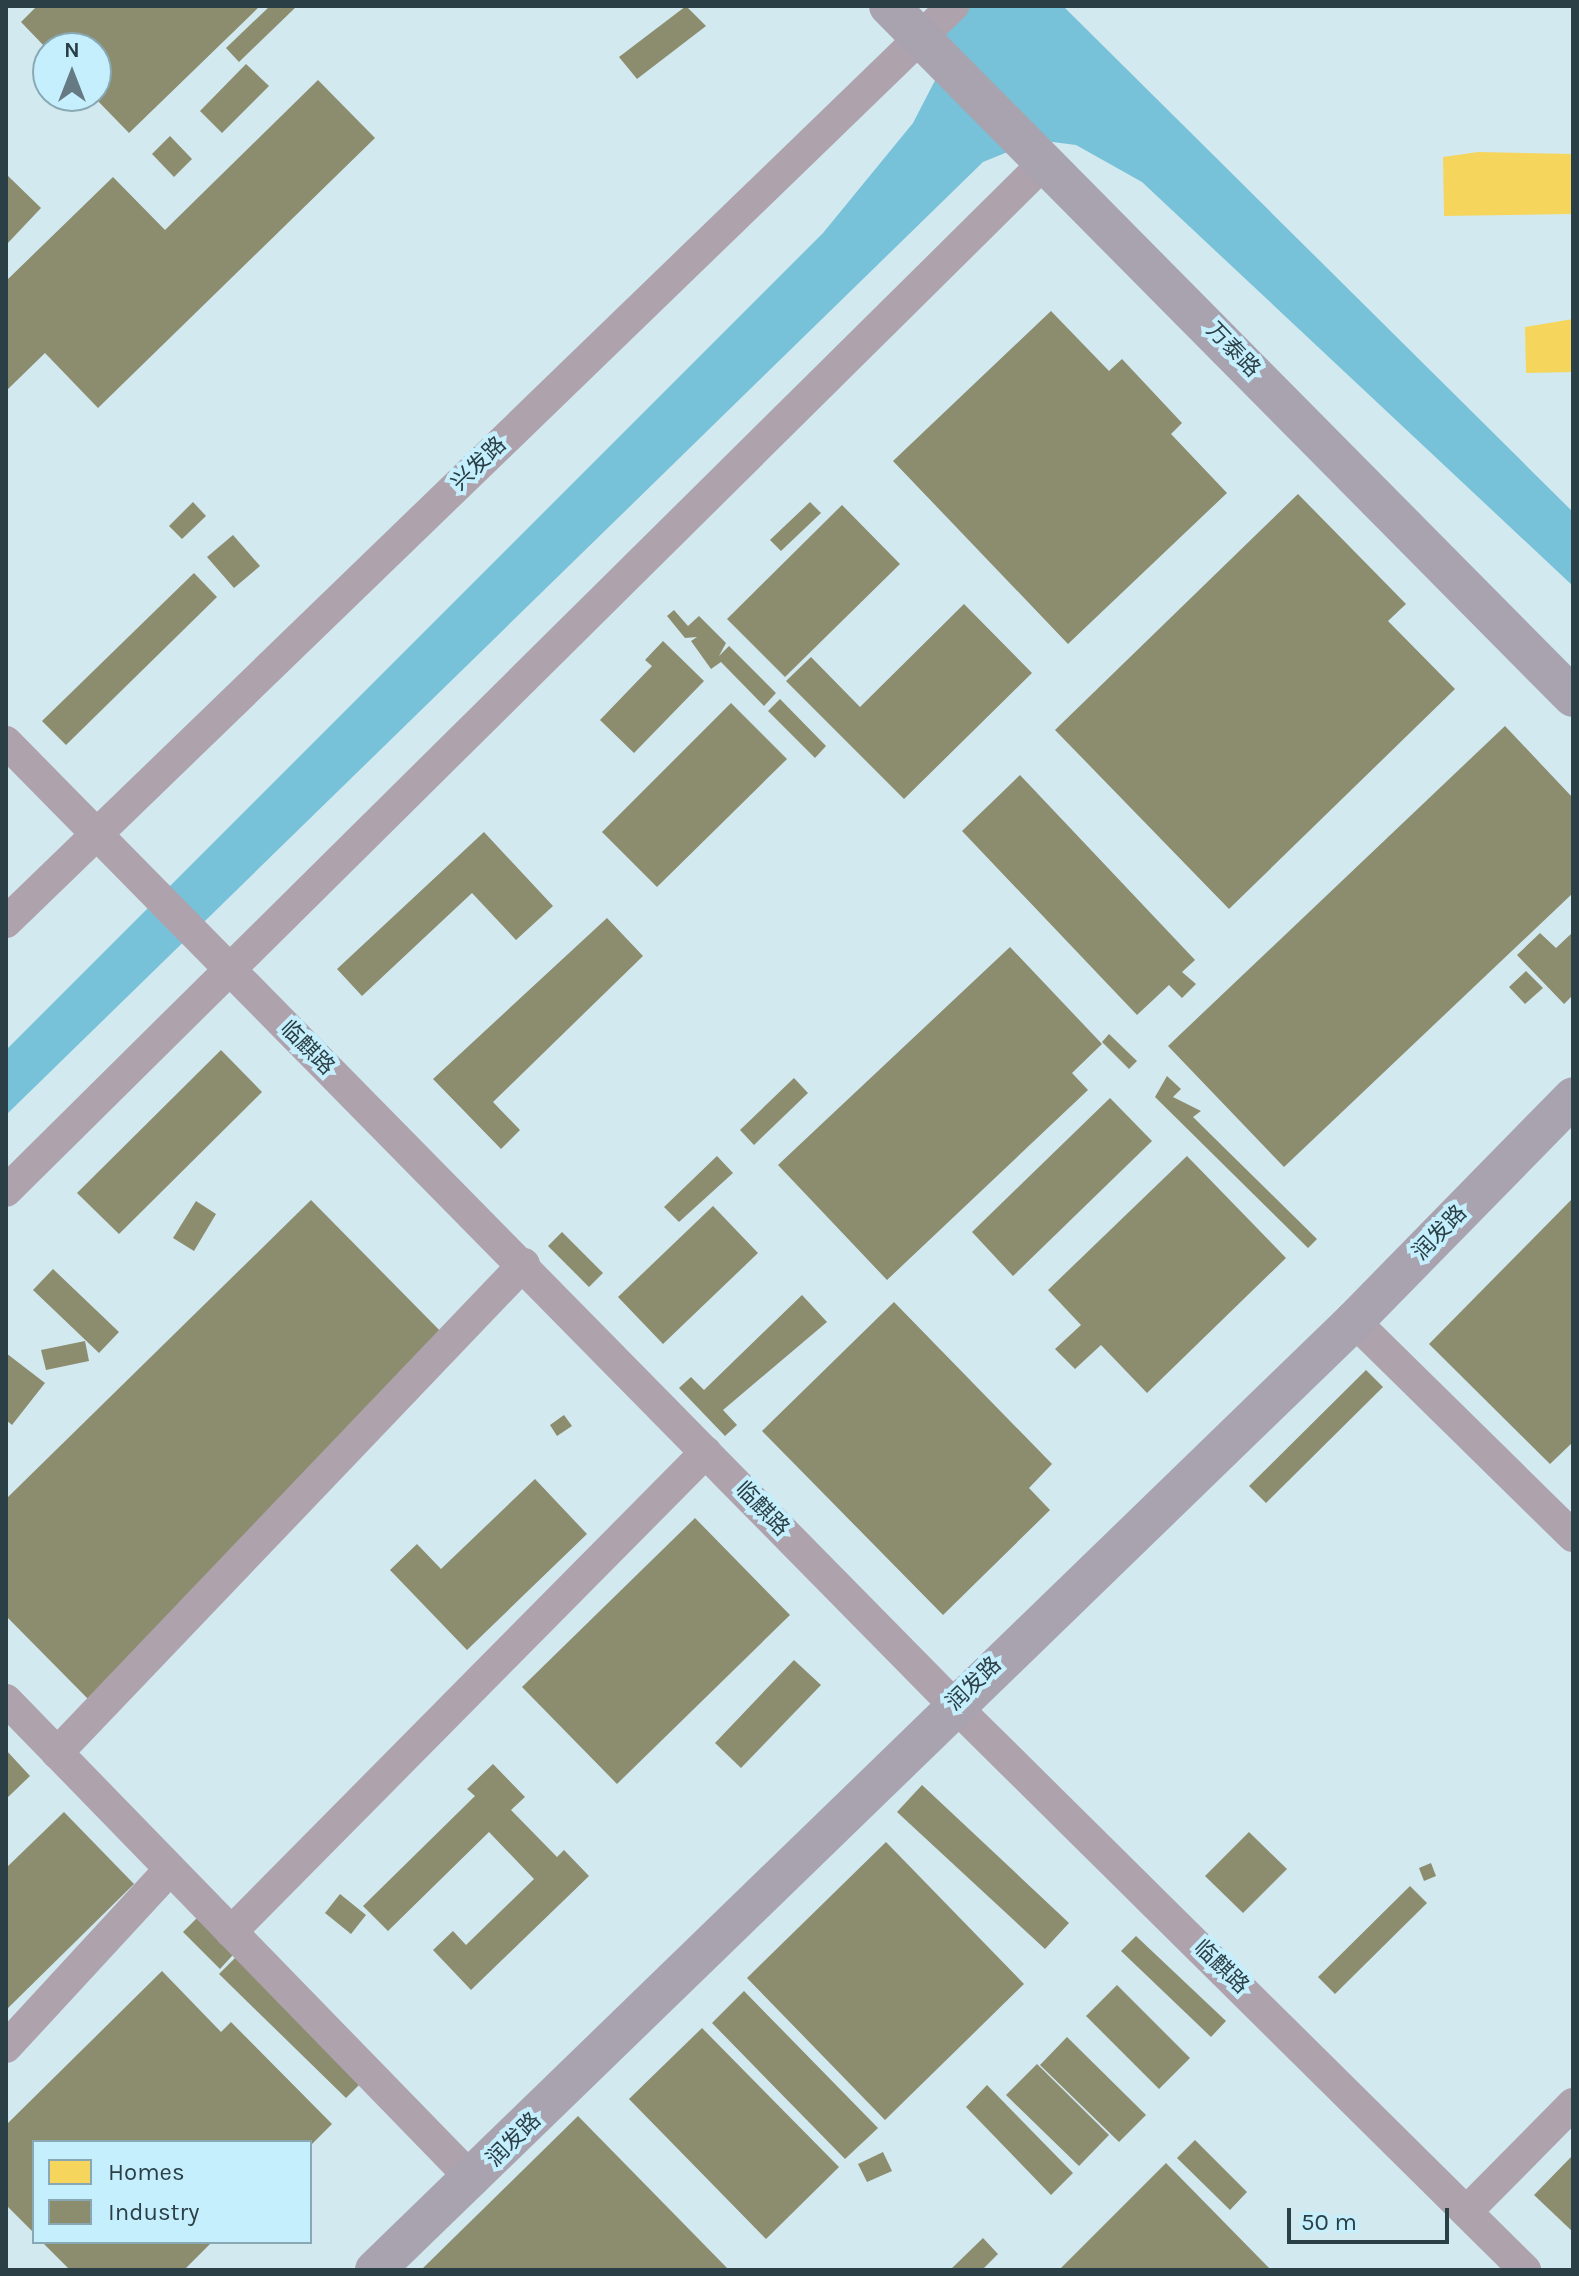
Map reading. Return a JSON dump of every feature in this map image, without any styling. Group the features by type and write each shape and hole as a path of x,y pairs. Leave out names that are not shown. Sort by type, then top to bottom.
{"main road":[{"name":"万泰路","path":"889,6 1047,160 1573,697"},
{"name":"润发路","path":"375,2270 473,2180 953,1704 1354,1321 1573,1097"}],"street":[{"name":"兴发路","path":"6,922 953,7"},
{"path":"6,1191 1047,160"},
{"name":"临麒路","path":"6,742 524,1264 953,1704 1468,2210 1525,2270"},
{"path":"57,1753 524,1264"},
{"path":"1354,1321 1573,1536"},
{"path":"231,1932 706,1452"},
{"path":"6,1700 473,2180"},
{"path":"6,2047 170,1869"},
{"path":"1468,2210 1573,2104"}],"water":[{"path":"929,6 1063,6 1573,512 1573,586 1142,182 1076,145 1037,140 983,162 6,1115 6,1050 823,233 913,123 943,65 943,25"}],"building: Homes":[{"path":"1478,152 1573,154 1573,214 1444,216 1443,157"},
{"path":"1573,319 1573,372 1526,373 1525,327"}],"building: Industry":[{"path":"37,6 260,6 129,133 109,112 112,112 112,32 32,33 21,22"},
{"path":"270,6 297,6 239,62 226,48"},
{"path":"686,6 706,26 637,79 619,57"},
{"path":"246,64 269,86 222,133 200,111"},
{"path":"318,80 375,138 98,408 45,353 6,391 6,281 113,177 165,230"},
{"path":"170,136 192,159 174,177 152,154"},
{"path":"6,174 41,208 6,245"},
{"path":"1051,311 1109,371 1122,359 1182,423 1171,434 1227,493 1068,644 893,461"},
{"path":"1298,494 1406,604 1388,621 1455,689 1229,909 1055,730"},
{"path":"193,502 206,516 182,539 169,526"},
{"path":"810,502 821,513 781,551 770,540"},
{"path":"842,505 900,564 785,677 727,619"},
{"path":"233,535 260,566 234,588 207,557"},
{"path":"194,573 217,597 66,745 42,721"},
{"path":"964,604 1032,673 904,799 786,681 811,657 860,707"},
{"path":"674,610 688,626 699,616 726,643 719,656 729,646 776,693 764,706 721,662 711,669 691,641 697,637 685,638 667,616"},
{"path":"663,641 704,681 634,753 600,720 652,666 645,660"},
{"path":"780,699 826,746 815,758 768,711"},
{"path":"731,703 787,759 657,887 602,832"},
{"path":"1505,726 1573,798 1573,893 1284,1167 1168,1046"},
{"path":"1020,775 1195,960 1182,972 1196,984 1182,998 1169,985 1137,1015 962,831"},
{"path":"484,832 553,906 516,940 472,893 362,996 337,969"},
{"path":"607,918 643,956 493,1102 520,1130 501,1149 433,1079"},
{"path":"1573,932 1573,995 1564,1004 1517,955 1540,933 1556,948"},
{"path":"1010,947 1102,1044 1072,1073 1088,1090 887,1280 778,1165"},
{"path":"1526,971 1543,988 1525,1004 1509,987"},
{"path":"1109,1034 1137,1061 1129,1069 1102,1042"},
{"path":"221,1050 262,1092 119,1234 77,1193"},
{"path":"1167,1076 1181,1089 1173,1097 1201,1111 1193,1117 1317,1239 1308,1248 1155,1097"},
{"path":"794,1078 808,1093 754,1145 740,1130"},
{"path":"1110,1098 1152,1141 1013,1276 972,1232"},
{"path":"717,1156 733,1173 679,1222 664,1207"},
{"path":"1187,1156 1286,1258 1147,1393 1101,1345 1075,1369 1055,1349 1081,1325 1048,1290"},
{"path":"1573,1198 1573,1442 1550,1464 1429,1344"},
{"path":"311,1200 455,1346 92,1703 6,1616 6,1499"},
{"path":"196,1201 216,1214 194,1251 173,1238"},
{"path":"713,1206 758,1253 663,1344 618,1297"},
{"path":"562,1232 603,1273 589,1287 548,1246"},
{"path":"53,1269 119,1332 99,1353 33,1290"},
{"path":"802,1295 827,1322 723,1410 737,1425 725,1436 679,1388 691,1377 704,1390"},
{"path":"894,1302 1052,1464 1029,1488 1050,1510 943,1615 762,1431"},
{"path":"85,1341 89,1361 46,1370 41,1350"},
{"path":"6,1353 45,1383 12,1425 6,1420"},
{"path":"1366,1370 1383,1387 1266,1503 1249,1486"},
{"path":"564,1415 572,1426 557,1436 550,1425"},
{"path":"535,1479 587,1534 467,1650 390,1570 417,1544 441,1569"},
{"path":"695,1518 790,1615 617,1784 522,1687"},
{"path":"794,1660 821,1685 741,1768 715,1743"},
{"path":"6,1750 30,1776 6,1799"},
{"path":"493,1764 525,1797 511,1810 557,1857 564,1850 589,1876 471,1990 433,1950 453,1931 466,1945 534,1879 489,1832 388,1931 363,1906 475,1796 467,1789"},
{"path":"922,1785 1069,1923 1045,1949 897,1812"},
{"path":"64,1812 134,1884 6,2010 6,1868"},
{"path":"1249,1832 1287,1869 1243,1913 1205,1876"},
{"path":"886,1842 1024,1984 885,2120 747,1978"},
{"path":"1431,1863 1436,1876 1424,1881 1419,1868"},
{"path":"1410,1886 1427,1903 1335,1994 1318,1977"},
{"path":"340,1894 366,1915 351,1934 325,1913"},
{"path":"206,1909 242,1945 220,1969 183,1932"},
{"path":"1136,1936 1226,2021 1211,2037 1121,1951"},
{"path":"243,1950 359,2085 346,2098 219,1974"},
{"path":"162,1971 221,2032 231,2022 332,2124 312,2144 312,2140 32,2140 32,2231 6,2205 6,2125"},
{"path":"1117,1985 1190,2058 1159,2089 1086,2016"},
{"path":"744,1991 878,2128 845,2159 712,2023"},
{"path":"702,2028 839,2167 766,2239 629,2099"},
{"path":"1067,2037 1146,2115 1119,2142 1040,2065"},
{"path":"1037,2064 1109,2135 1079,2166 1006,2095"},
{"path":"987,2085 1073,2173 1051,2195 966,2107"},
{"path":"578,2116 729,2270 421,2270"},
{"path":"1195,2140 1247,2192 1230,2210 1177,2158"},
{"path":"883,2152 892,2171 867,2182 858,2164"},
{"path":"1573,2155 1573,2232 1534,2195"},
{"path":"1166,2163 1271,2270 1059,2270"},
{"path":"983,2238 998,2254 982,2270 950,2270"},
{"path":"44,2244 210,2244 184,2270 70,2270"}]}
